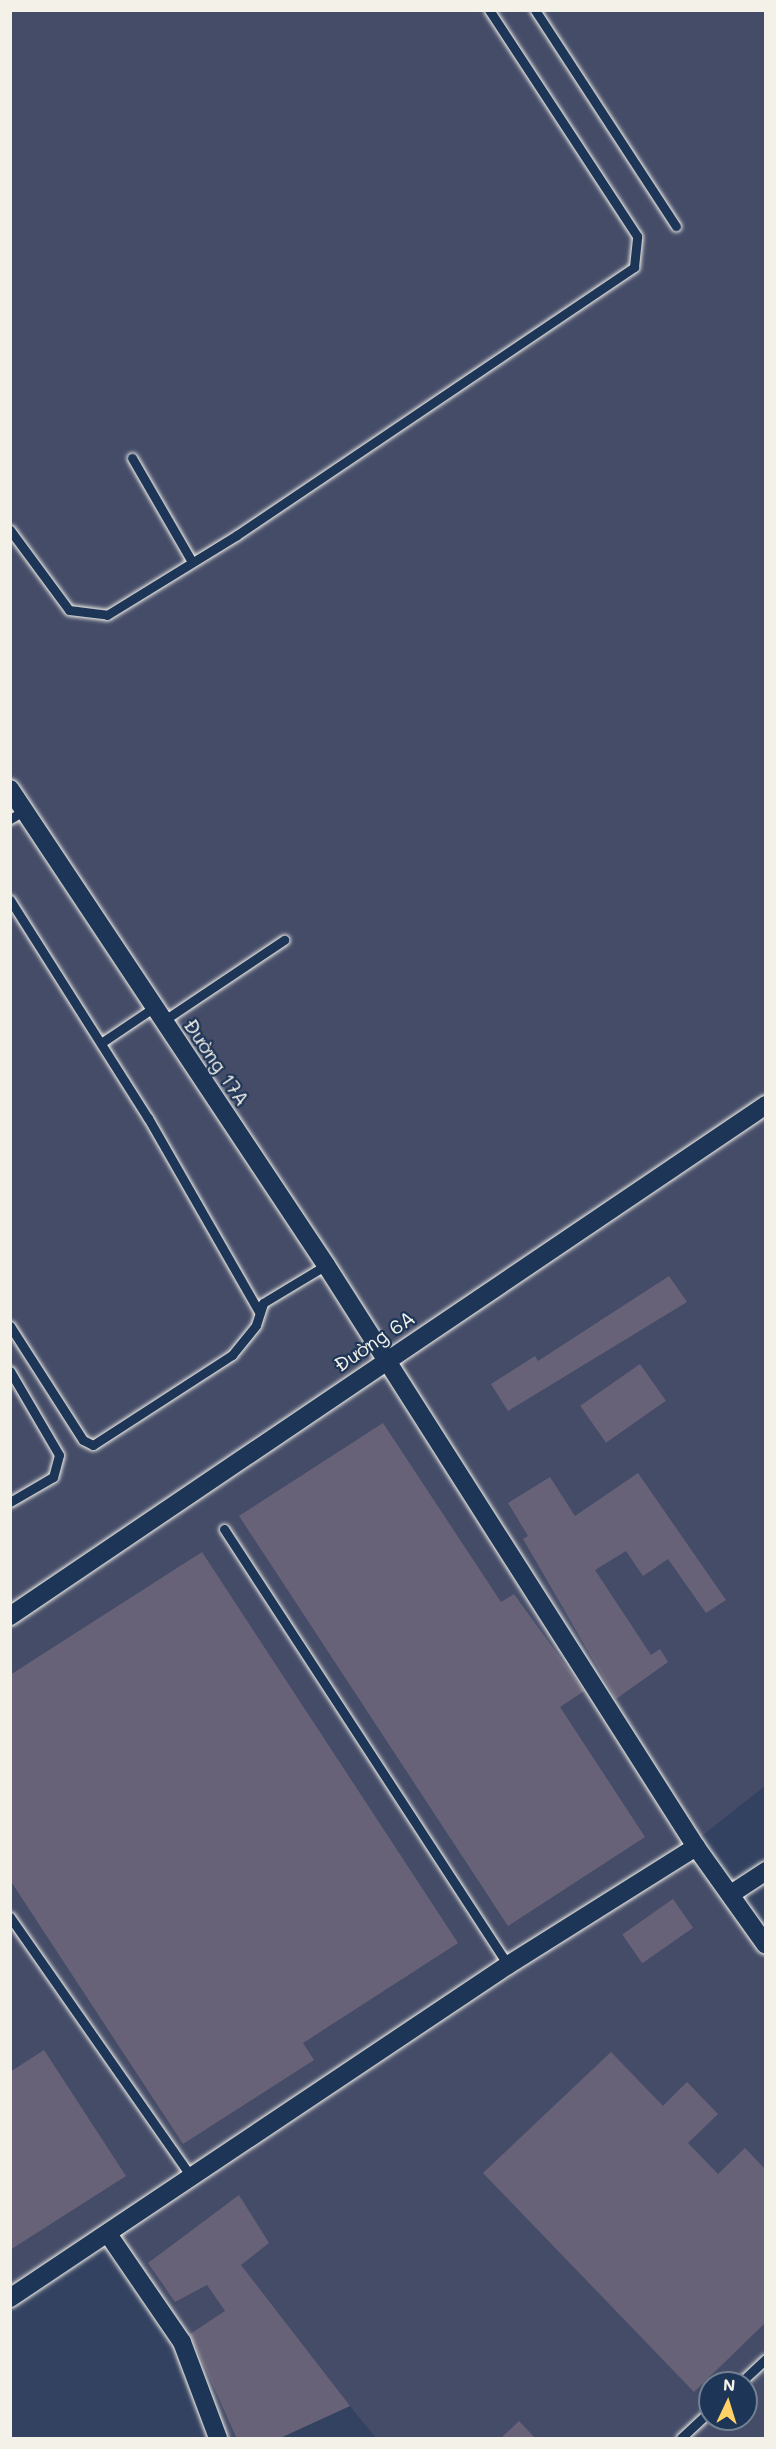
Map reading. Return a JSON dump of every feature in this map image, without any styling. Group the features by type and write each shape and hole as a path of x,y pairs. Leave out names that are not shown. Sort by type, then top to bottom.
{"street":[{"name":"Đường 17A","path":"10,789 18,815 158,1014 326,1265 385,1361 696,1846 765,1945"},
{"name":"Đường 6A","path":"10,1616 765,1106"},
{"path":"10,2298 508,1965 696,1846"},
{"path":"731,1894 765,1871"},
{"path":"108,2234 182,2342 218,2439"}],"lane":[{"path":"10,530 69,610 88,615 107,615 192,562 634,267 637,236 489,10"},
{"path":"536,10 676,226"},
{"path":"132,458 192,562"},
{"path":"10,900 101,1043 259,1312"},
{"path":"101,1043 158,1014 284,940"},
{"path":"10,1326 83,1440 93,1445 232,1355 256,1325 263,1303 326,1265"},
{"path":"10,1371 59,1455 53,1477 10,1502"},
{"path":"224,1529 508,1965"},
{"path":"10,1917 192,2178"},
{"path":"752,2371 765,2359"},
{"path":"681,2439 698,2423"}],"shaded area":[{"path":"11,11 765,11 765,1786 699,1838 11,2290"},
{"path":"694,1855 765,1956 765,2438 376,2438 350,2406 278,2438 225,2438 118,2235 513,1970"}],"building":[{"path":"669,1276 687,1302 508,1411 491,1384 535,1356 538,1361"},
{"path":"640,1364 666,1401 606,1443 580,1406"},
{"path":"383,1423 501,1602 514,1594 584,1691 560,1707 645,1837 508,1926 239,1516"},
{"path":"638,1473 726,1600 706,1613 668,1559 643,1576 626,1551 595,1570 651,1655 660,1649 668,1662 616,1699 523,1539 528,1536 508,1503 550,1477 575,1516"},
{"path":"202,1552 458,1943 303,2043 314,2060 183,2144 10,1880 10,1675"},
{"path":"673,1899 693,1928 642,1963 622,1935"},
{"path":"44,2050 126,2176 10,2250 10,2072"},
{"path":"611,2052 663,2106 687,2082 718,2114 688,2143 718,2174 745,2148 765,2169 765,2323 716,2371 698,2371 698,2388 694,2392 483,2173"},
{"path":"239,2195 269,2243 241,2265 350,2406 278,2439 237,2439 190,2334 225,2311 207,2285 175,2302 148,2263"},
{"path":"519,2421 536,2439 500,2439"}]}
